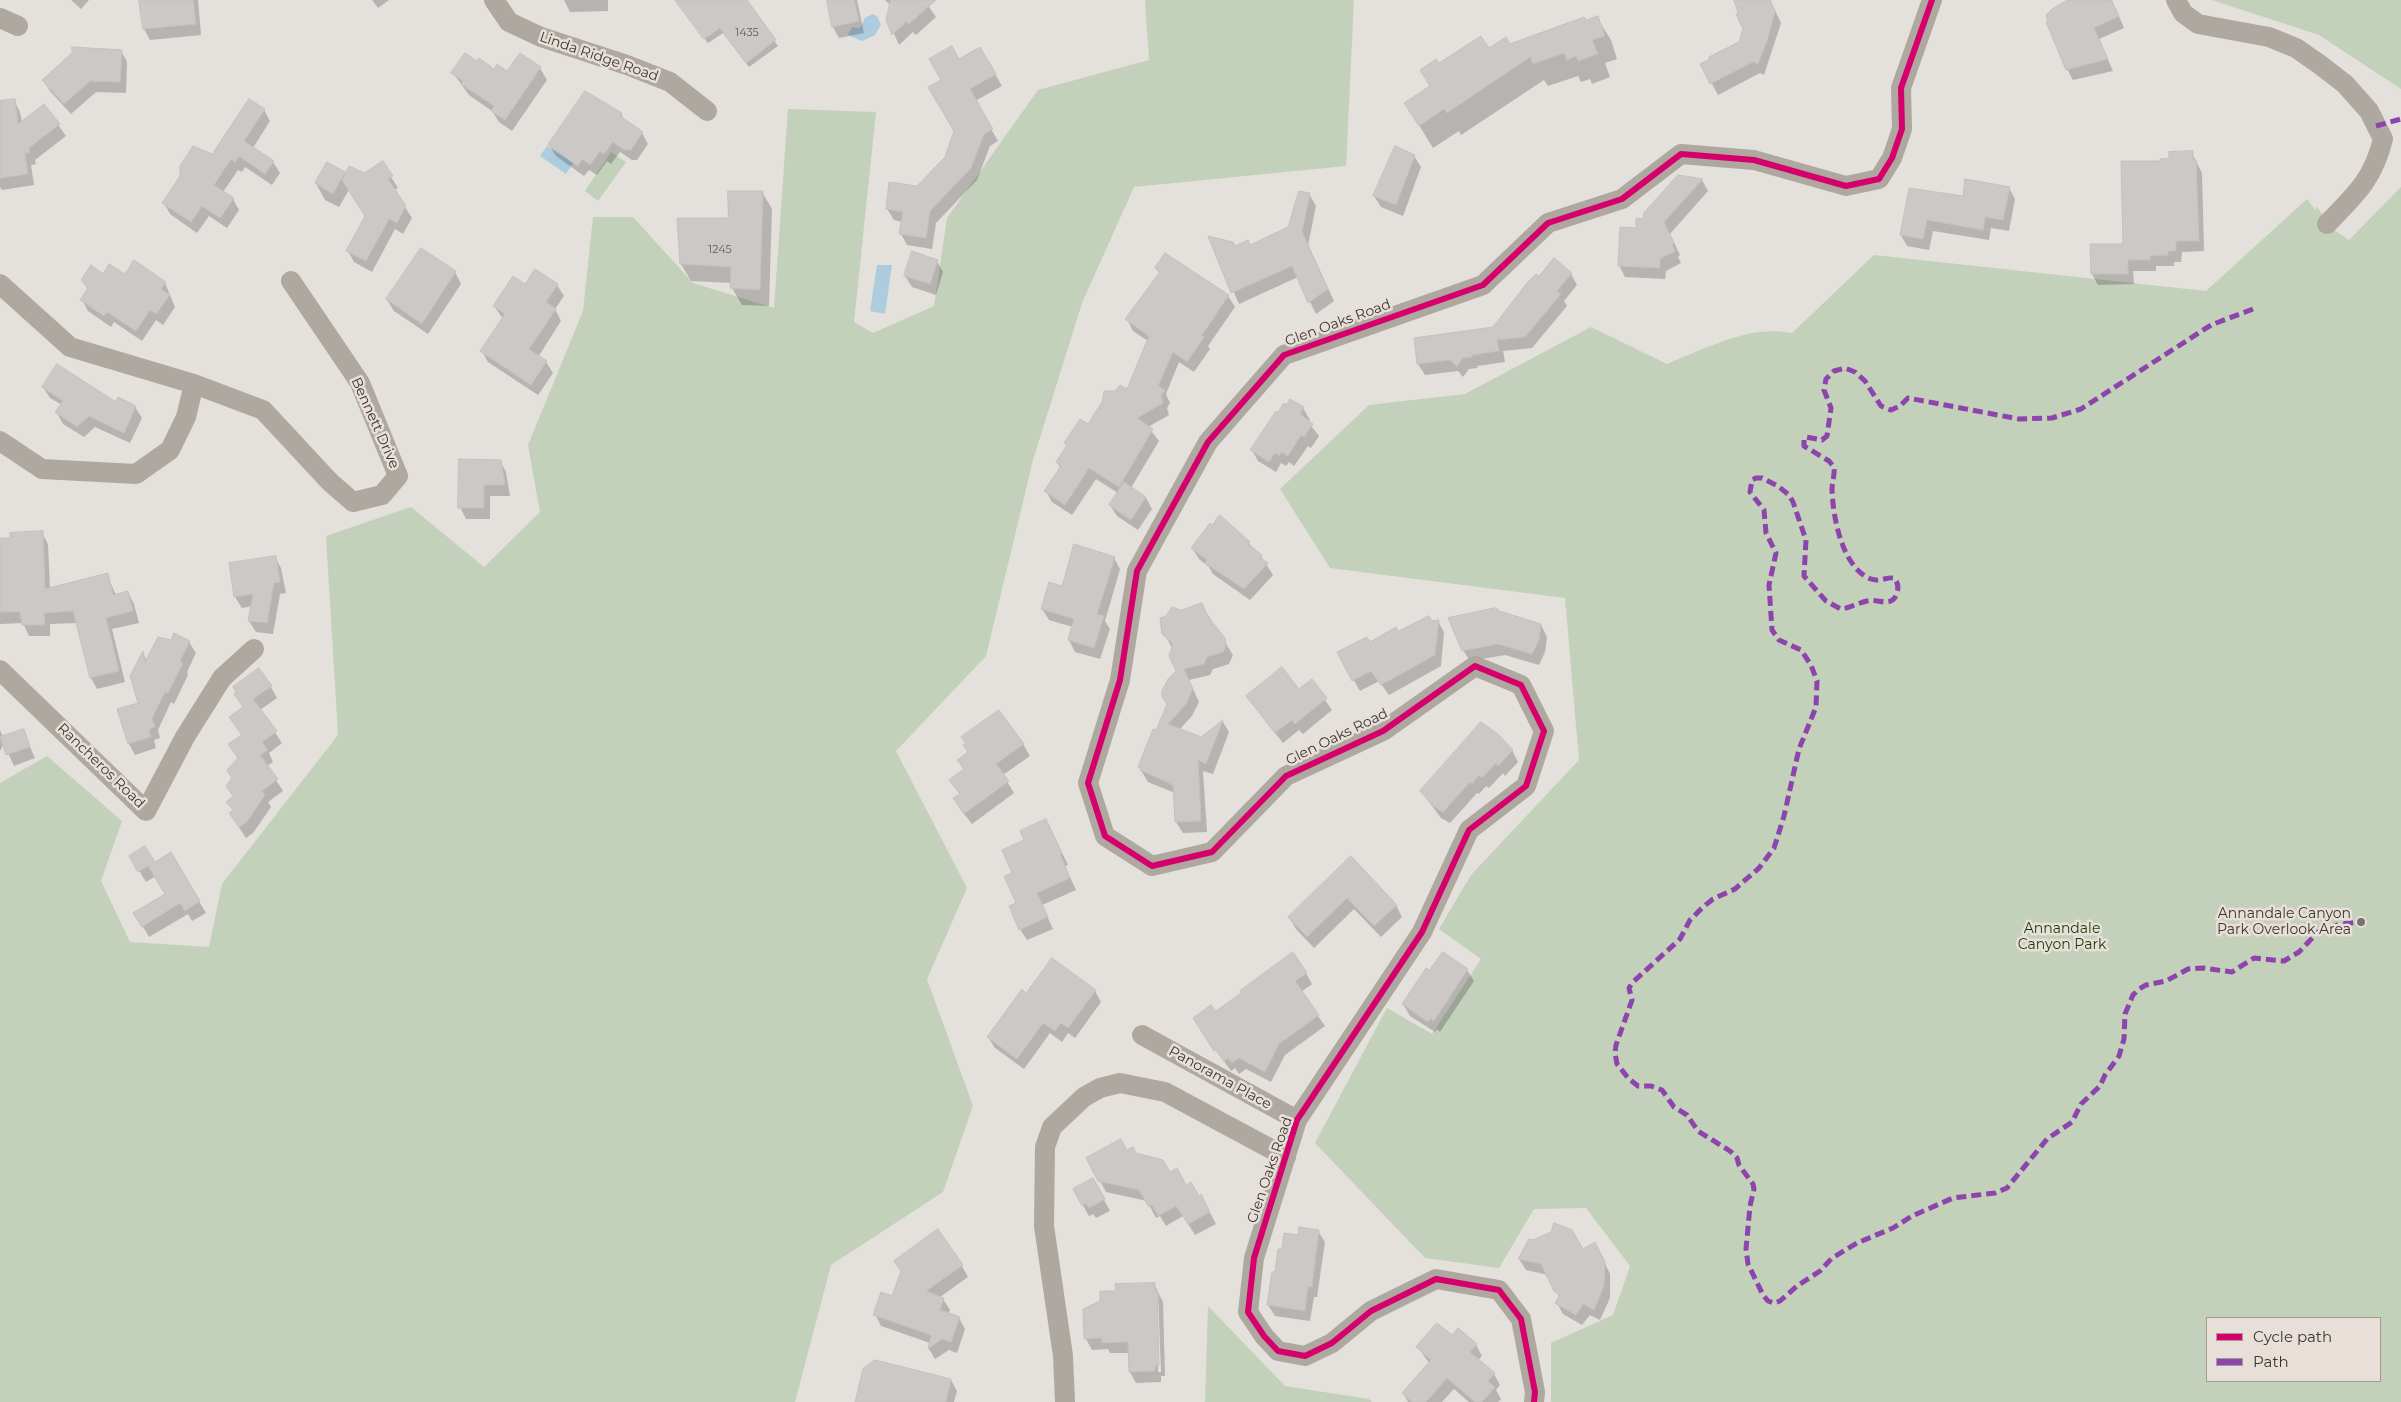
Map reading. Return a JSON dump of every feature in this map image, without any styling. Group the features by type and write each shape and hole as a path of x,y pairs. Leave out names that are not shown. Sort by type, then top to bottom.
{"street":[{"name":"Linda Ridge Road","path":"494,0 509,22 541,37 627,65 670,82 707,112"},
{"name":"Glen Oaks Road","path":"1534,1402 1535,1392 1521,1319 1499,1290 1436,1279 1371,1311 1332,1343 1305,1356 1278,1351 1264,1336 1248,1312 1254,1258 1298,1120 1422,932 1469,830 1526,786 1544,731 1521,685 1475,666 1383,731 1286,776 1212,852 1152,866 1105,836 1088,783 1120,680 1137,571 1208,442 1284,355 1483,285 1548,223 1622,199 1681,154 1754,160 1846,186 1879,179 1892,158 1902,130 1901,88 1932,0"},
{"path":"2176,0 2183,14 2198,24 2269,37 2296,48 2345,84 2369,111 2383,140 2378,162 2362,188 2327,224"},
{"name":"Bennett Drive","path":"194,384 263,410 330,482 353,502 382,495 398,476 381,432 360,384 290,281"},
{"path":"0,284 70,347 194,384 186,417 170,450 136,474 42,469 0,441"},
{"name":"Rancheros Road","path":"0,670 146,811 186,737 222,678 254,649"},
{"name":"Panorama Place","path":"1142,1035 1298,1120"},
{"path":"1064,1402 1063,1356 1044,1226 1045,1147 1052,1127 1084,1097 1100,1088 1120,1083 1165,1092 1286,1157"}],"green space":[{"path":"1145,0 1354,0 1346,166 1134,187 1082,303 1033,460 986,656 896,751 967,888 927,979 973,1106 943,1192 831,1265 795,1402 0,1402 0,783 47,756 122,821 101,881 130,942 209,947 222,884 338,735 326,536 411,507 484,567 540,512 528,445 583,311 593,217 633,217 693,283 774,308 788,109 876,112 854,322 873,333 934,306 947,218 1038,90 1149,60"},
{"path":"2212,0 2401,0 2401,89 2319,35"},
{"path":"611,152 626,162 598,201 585,191"},
{"name":"Annandale Canyon Park","path":"2401,187 2401,1402 1551,1402 1551,1343 1613,1315 1630,1266 1586,1208 1534,1209 1499,1268 1425,1258 1315,1143 1387,1008 1432,1034 1481,959 1439,929 1471,875 1579,760 1565,598 1330,568 1280,489 1369,405 1465,394 1591,327 1667,364 1728,339 1744,335 1776,331 1792,333 1874,255 2206,291 2307,199 2315,210 2317,207 2334,230 2349,240"},
{"path":"1208,1306 1285,1386 1369,1399 1372,1402 1205,1402"}],"water":[{"path":"872,14 877,16 881,25 875,35 862,41 848,35 852,27 860,28 865,18"},
{"path":"547,146 573,163 566,174 540,156"},
{"path":"877,265 892,265 885,314 870,311"}],"building":[{"path":"139,0 193,0 196,24 143,29"},
{"path":"675,0 747,0 776,40 746,63 720,28 704,39"},
{"path":"827,0 854,0 859,21 832,27"},
{"path":"891,0 936,0 909,24 906,22 892,35 886,20"},
{"path":"1734,0 1770,0 1775,11 1767,41 1758,64 1753,62 1710,84 1700,64 1710,59 1709,57 1739,42 1743,29 1736,14 1738,13"},
{"path":"2068,0 2111,0 2119,16 2094,28 2108,59 2066,70 2046,22 2048,21 2046,15 2052,9"},
{"path":"1598,16 1605,36 1592,40 1598,54 1578,61 1576,56 1567,60 1564,53 1533,64 1530,57 1447,113 1444,109 1419,126 1404,103 1430,86 1420,70 1436,59 1439,63 1481,36 1489,48 1506,37 1510,44 1584,17 1586,20"},
{"path":"952,46 959,59 980,47 996,74 970,89 993,129 984,134 971,168 930,211 926,238 899,234 903,212 886,209 889,182 917,186 945,157 954,131 928,87 941,80 929,59"},
{"path":"72,47 122,50 120,82 90,81 64,104 42,80 72,53"},
{"path":"465,53 477,61 479,58 494,69 497,64 507,71 520,53 541,67 505,120 491,111 494,106 461,84 463,81 451,73"},
{"path":"585,91 622,113 620,116 643,132 631,150 624,150 613,142 604,154 600,151 590,165 582,159 578,166 548,145"},
{"path":"15,99 18,124 44,104 60,124 29,148 30,153 25,153 28,174 0,178 0,101"},
{"path":"249,99 265,109 244,141 274,161 265,174 239,156 235,162 231,159 214,185 234,198 220,218 202,206 191,222 162,203 180,176 180,166 193,146 212,154"},
{"path":"1395,146 1415,155 1396,205 1373,196"},
{"path":"2193,151 2193,160 2196,160 2199,241 2176,241 2176,251 2168,251 2168,255 2150,256 2150,260 2128,260 2128,274 2091,274 2090,244 2123,244 2121,161 2160,161 2160,159 2169,158 2169,152"},
{"path":"383,161 393,176 388,179 406,206 397,223 389,219 366,261 346,251 365,216 342,180 349,166 364,173"},
{"path":"327,162 345,172 333,194 315,183"},
{"path":"1678,175 1703,179 1664,222 1674,243 1672,245 1675,251 1660,259 1660,268 1618,266 1620,227 1636,228 1636,218 1643,219 1644,213"},
{"path":"1965,179 2010,187 2003,220 1985,217 1983,230 1927,220 1923,239 1900,235 1909,188 1963,196"},
{"path":"728,191 763,191 760,290 730,288 731,267 680,264 677,218 728,218"},
{"path":"1299,191 1310,193 1302,232 1328,289 1308,303 1292,266 1231,293 1208,236 1233,242 1235,246 1248,240 1250,245 1288,227"},
{"path":"421,248 456,271 422,324 386,299"},
{"path":"912,251 938,260 930,284 904,276"},
{"path":"1165,253 1229,295 1202,335 1204,337 1187,362 1173,352 1158,386 1165,390 1161,396 1163,403 1137,418 1153,429 1119,487 1089,468 1065,505 1044,491 1061,466 1056,462 1067,445 1064,443 1080,419 1088,424 1102,402 1104,391 1115,391 1120,385 1127,389 1149,336 1125,319 1160,272 1155,268"},
{"path":"1554,258 1572,273 1557,291 1561,294 1525,337 1497,340 1499,351 1462,358 1457,367 1450,360 1417,364 1414,338 1493,327 1527,283 1536,274 1539,276"},
{"path":"134,260 166,282 161,289 170,295 156,314 150,310 136,331 107,312 104,316 80,300 88,288 81,280 91,265 103,274 109,264 125,274"},
{"path":"535,269 558,284 546,302 556,309 529,349 547,361 531,385 480,351 505,314 493,306 513,276 525,284"},
{"path":"57,364 116,402 118,397 136,406 124,433 89,416 77,427 55,412 63,401 42,387"},
{"path":"1290,399 1304,407 1300,414 1313,424 1304,437 1301,435 1288,456 1282,452 1279,456 1275,453 1269,462 1250,450 1276,411 1278,412 1284,403 1286,405"},
{"path":"459,459 501,460 505,485 484,485 484,508 458,508"},
{"path":"1124,482 1146,497 1131,520 1109,505"},
{"path":"1220,515 1250,542 1248,544 1262,555 1260,558 1268,563 1244,589 1205,563 1207,560 1191,548 1210,523 1212,525"},
{"path":"43,531 45,589 108,573 113,595 128,591 133,611 106,618 119,671 90,678 73,611 44,613 45,625 22,625 20,612 0,612 0,538 10,538 10,533"},
{"path":"1074,544 1115,557 1097,614 1104,616 1094,648 1068,640 1074,619 1041,609 1049,582 1062,586"},
{"path":"276,556 280,582 274,583 267,623 248,621 253,594 234,597 229,563"},
{"path":"1202,603 1208,617 1225,638 1226,647 1223,652 1207,657 1204,664 1184,669 1193,689 1186,704 1168,724 1201,737 1223,720 1206,764 1198,760 1201,821 1175,822 1173,785 1140,770 1141,768 1138,767 1153,729 1156,730 1167,704 1162,697 1162,691 1168,679 1176,671 1169,656 1173,644 1162,634 1160,618 1166,616 1172,607 1181,610"},
{"path":"1496,608 1499,611 1541,624 1539,640 1532,654 1498,644 1462,651 1448,618"},
{"path":"1429,616 1432,621 1439,620 1435,655 1381,685 1371,671 1352,681 1337,652 1367,637 1370,642 1396,627 1398,631"},
{"path":"174,633 190,641 180,661 183,663 168,693 165,692 152,718 155,727 149,729 151,737 128,744 117,709 138,703 130,676 143,651 145,662 158,637 171,640"},
{"path":"1282,667 1299,689 1312,679 1327,698 1295,724 1292,720 1275,733 1246,696"},
{"path":"259,668 272,686 253,699 277,731 262,742 268,750 260,755 278,779 262,791 265,795 247,822 239,827 229,813 233,810 226,802 233,796 226,786 232,778 227,770 238,758 228,744 242,735 229,717 243,707 234,694 236,692 233,687"},
{"path":"999,710 1024,744 996,764 1009,781 964,814 953,798 960,794 949,780 964,769 957,760 968,752 963,745 966,743 961,737"},
{"path":"1481,722 1498,734 1513,750 1498,766 1496,763 1482,778 1479,775 1472,784 1470,782 1443,812 1433,806 1420,791"},
{"path":"24,729 30,747 6,755 0,737"},
{"path":"1046,819 1062,853 1060,854 1070,878 1037,893 1048,917 1019,930 1009,906 1016,903 1004,876 1012,873 1002,850 1024,840 1020,831"},
{"path":"145,846 155,862 171,852 200,901 185,911 180,903 142,927 133,913 165,894 148,866 138,872 129,856"},
{"path":"1351,856 1397,905 1374,926 1347,898 1307,937 1288,917"},
{"path":"1293,952 1307,973 1295,981 1319,1015 1279,1044 1265,1072 1239,1058 1232,1063 1228,1058 1224,1061 1216,1050 1214,1051 1193,1018 1211,1005 1216,1011"},
{"path":"1443,952 1468,969 1434,1021 1430,1019 1428,1022 1402,1004 1426,968 1429,970"},
{"path":"1052,958 1096,990 1068,1028 1061,1023 1055,1031 1043,1023 1017,1059 987,1037 1022,989 1026,993"},
{"path":"1121,1139 1127,1150 1133,1147 1136,1153 1163,1160 1170,1172 1177,1168 1186,1185 1191,1182 1199,1196 1201,1194 1210,1212 1188,1224 1176,1206 1158,1216 1152,1205 1149,1207 1139,1190 1098,1181 1086,1158"},
{"path":"1093,1178 1105,1199 1089,1208 1086,1203 1082,1206 1073,1189"},
{"path":"1554,1223 1572,1230 1583,1249 1595,1242 1605,1262 1604,1286 1594,1310 1583,1304 1576,1315 1555,1303 1560,1295 1554,1291 1541,1264 1518,1259 1529,1239 1533,1240 1551,1232"},
{"path":"1299,1227 1319,1230 1312,1287 1308,1286 1305,1311 1267,1305 1272,1272 1275,1272 1278,1249 1282,1249 1284,1233 1298,1235"},
{"path":"938,1229 963,1265 926,1291 944,1298 940,1310 960,1317 951,1342 942,1339 928,1349 931,1335 873,1315 881,1292 892,1296 901,1271 894,1261"},
{"path":"1155,1283 1155,1290 1157,1289 1159,1366 1155,1365 1155,1371 1129,1372 1128,1342 1102,1343 1102,1338 1084,1339 1083,1309 1100,1301 1100,1291 1116,1291 1115,1284"},
{"path":"1437,1323 1452,1335 1458,1328 1477,1344 1470,1352 1495,1373 1488,1381 1495,1387 1482,1402 1475,1402 1447,1378 1426,1402 1412,1402 1402,1393 1431,1360 1416,1347"},
{"path":"875,1360 951,1379 946,1402 855,1402 863,1369"}],"marked path":[{"path":"2376,126 2401,119"},
{"path":"2253,309 2211,325 2081,409 2052,418 2019,419 1908,398 1900,406 1891,410 1881,406 1865,381 1855,372 1845,368 1834,371 1826,379 1824,390 1831,408 1827,436 1822,440 1806,437 1804,439 1804,446 1829,461 1834,467 1832,490 1834,514 1846,553 1861,573 1871,579 1894,578 1898,585 1897,593 1892,601 1871,600 1841,609 1826,601 1804,576 1806,540 1789,495 1778,486 1762,478 1752,480 1750,492 1764,510 1766,533 1776,553 1769,585 1772,630 1779,640 1801,650 1811,665 1817,681 1816,707 1799,749 1784,816 1774,848 1759,868 1735,889 1713,899 1702,908 1690,920 1680,939 1632,983 1629,988 1632,1000 1616,1045 1617,1064 1629,1079 1638,1086 1651,1086 1662,1090 1674,1107 1687,1115 1698,1131 1730,1151 1737,1158 1739,1165 1753,1184 1754,1189 1750,1206 1746,1249 1748,1264 1763,1295 1768,1301 1774,1303 1780,1301 1797,1286 1820,1271 1832,1258 1857,1243 1893,1228 1912,1216 1953,1198 1995,1193 2007,1188 2047,1139 2072,1122 2081,1104 2100,1086 2105,1075 2119,1056 2124,1039 2125,1014 2133,995 2139,989 2146,985 2166,981 2188,969 2203,968 2232,972 2254,958 2284,961 2299,952 2318,932 2340,924 2361,922"}],"cycle path":[{"path":"1534,1402 1535,1392 1521,1319 1499,1290 1436,1279 1371,1311 1332,1343 1305,1356 1278,1351 1264,1336 1248,1312 1254,1258 1297,1120 1422,932 1469,830 1526,786 1544,731 1521,685 1475,666 1383,731 1286,776 1212,852 1152,866 1105,836 1088,783 1120,680 1137,571 1208,442 1284,355 1483,285 1548,223 1622,199 1681,154 1754,160 1846,186 1879,179 1892,158 1902,129 1901,88 1932,0"}],"place":[{"name":"Annandale Canyon Park Overlook Area","path":"2361,922"}]}
